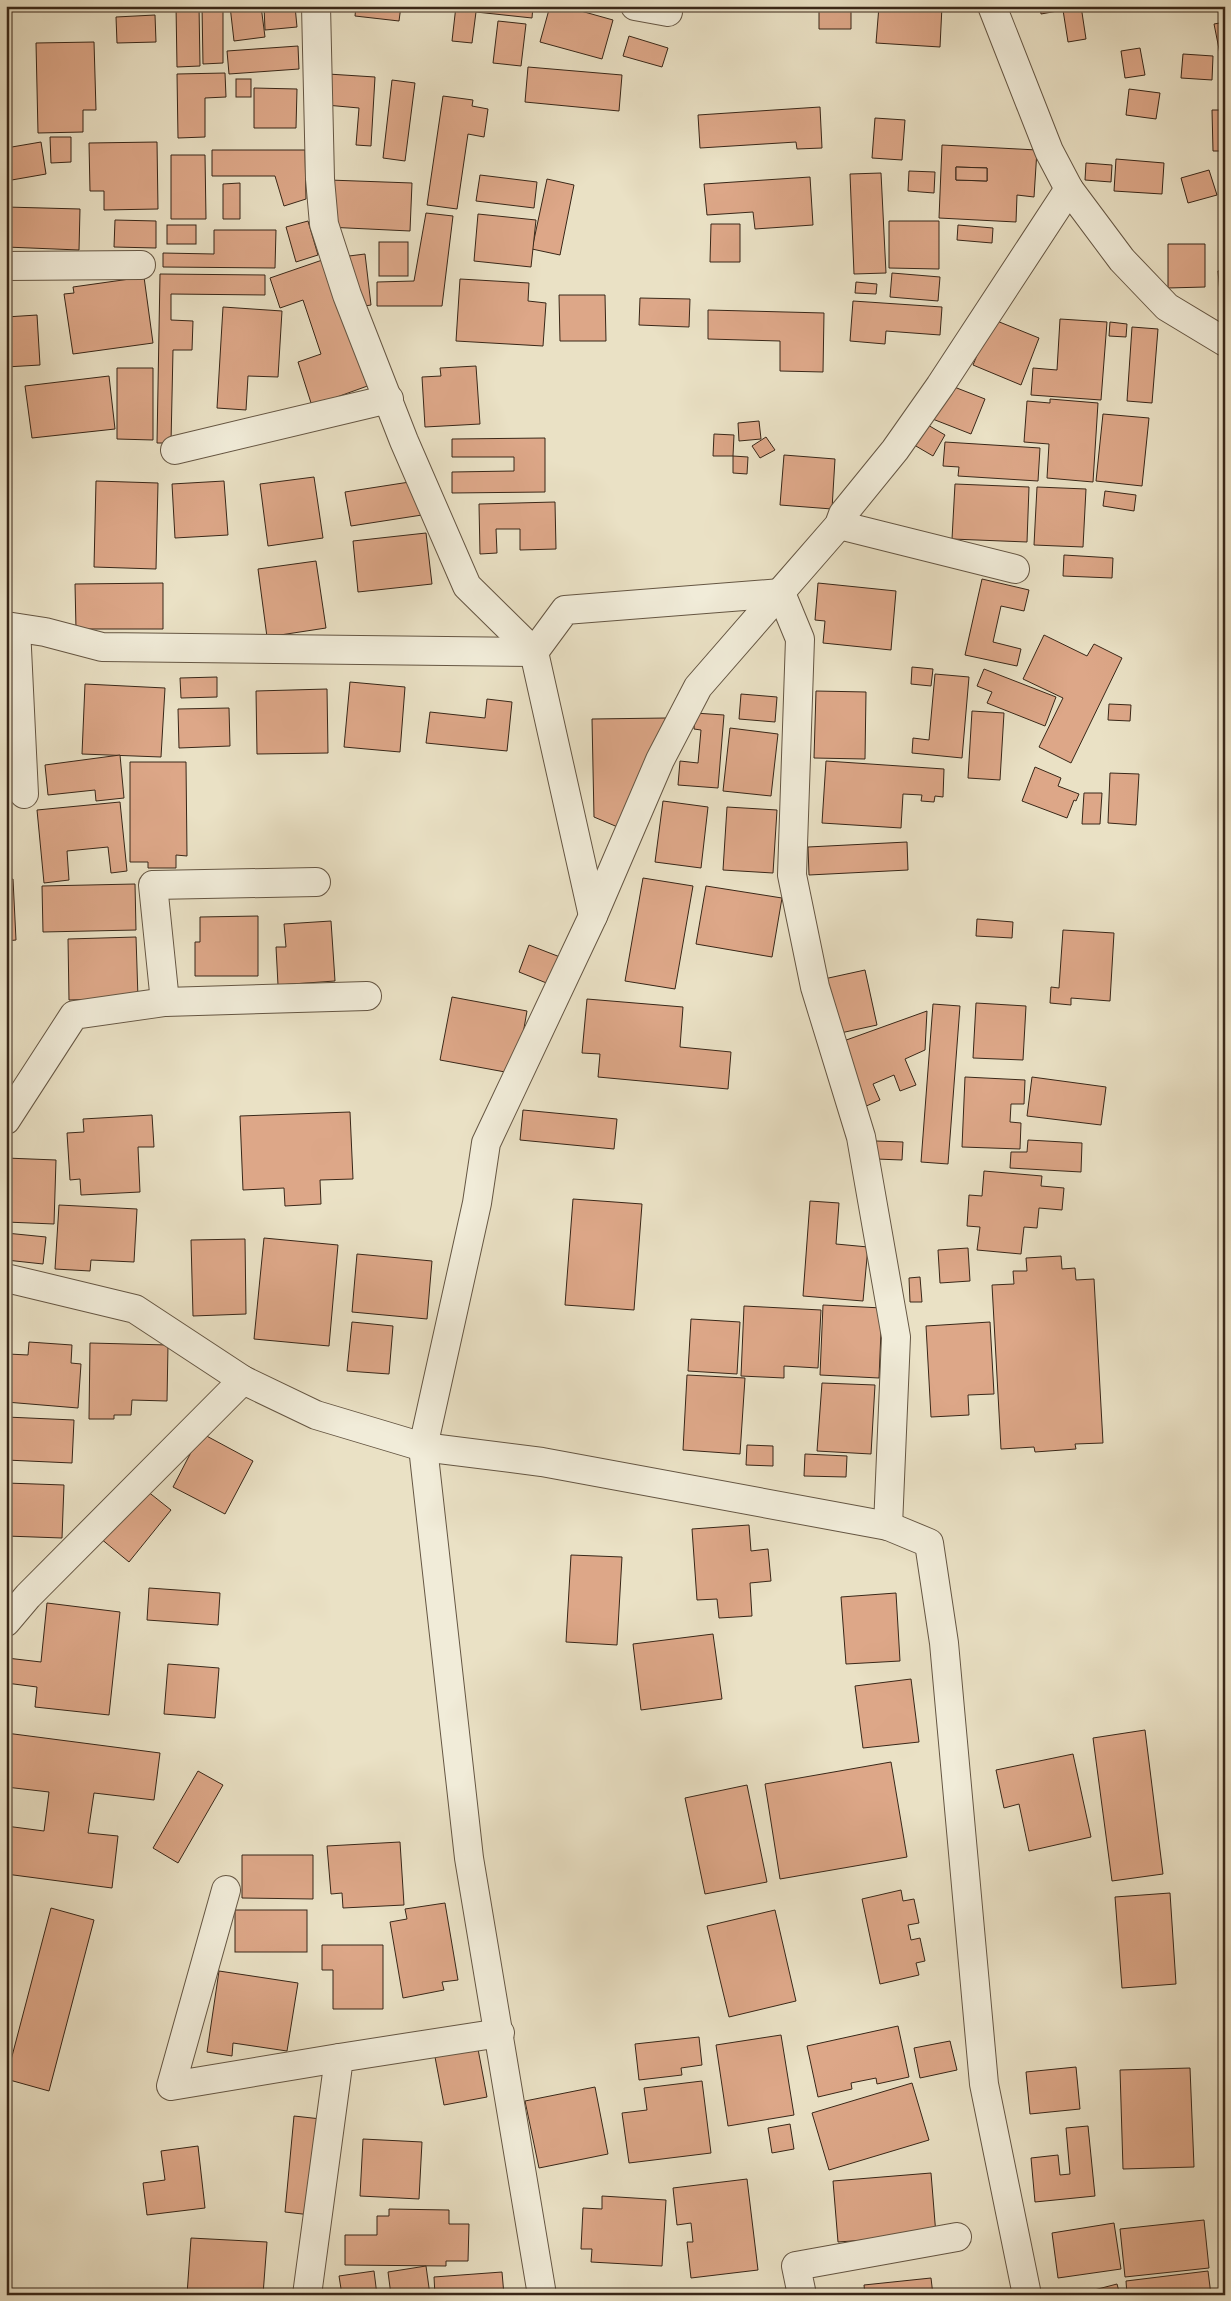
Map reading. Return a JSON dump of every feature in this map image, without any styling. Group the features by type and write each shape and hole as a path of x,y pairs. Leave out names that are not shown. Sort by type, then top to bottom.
{"street":[{"path":"316,6 320,179 324,224 347,294 404,441 468,586 534,652 593,916"},
{"path":"635,6 668,12"},
{"path":"992,6 1050,151 1069,189 1122,260 1167,307 1225,342"},
{"path":"542,2295 470,1858 423,1446 478,1203 486,1144 593,916 660,760 698,687 839,525 843,514 895,450 940,386 1069,189"},
{"path":"6,266 141,265"},
{"path":"174,450 389,399"},
{"path":"839,525 1015,569"},
{"path":"534,652 565,610 781,593"},
{"path":"781,593 800,639 792,875 815,988 861,1137 896,1337 888,1526"},
{"path":"24,794 11,627 102,647 534,652"},
{"path":"165,1002 153,885 316,882"},
{"path":"6,1120 74,1015 165,1002 367,996"},
{"path":"6,1278 134,1309 243,1380 316,1415 423,1446 542,1462 888,1526 929,1543 944,1643 984,2084 1027,2295"},
{"path":"6,1622 28,1596 243,1380"},
{"path":"226,1890 171,2086 500,2033"},
{"path":"307,2295 339,2058"},
{"path":"802,2295 796,2266 957,2237"}],"building":[{"path":"176,6 199,6 200,66 177,67"},
{"path":"202,6 223,6 223,63 203,64"},
{"path":"230,6 261,6 265,37 234,41"},
{"path":"264,6 295,6 297,27 265,30"},
{"path":"356,6 401,6 399,21 355,16"},
{"path":"456,6 533,6 532,18 476,12 472,43 452,41"},
{"path":"550,6 563,6 613,20 602,59 540,42"},
{"path":"879,6 942,6 940,47 876,43"},
{"path":"1040,6 1081,6 1086,39 1068,42 1063,10 1041,14"},
{"path":"851,9 851,29 819,29 819,10"},
{"path":"155,15 156,42 117,43 116,17"},
{"path":"498,21 526,24 521,66 493,63"},
{"path":"1225,22 1225,63 1222,64 1214,24"},
{"path":"629,36 668,48 662,67 623,56"},
{"path":"94,42 96,110 83,110 83,132 38,133 36,43"},
{"path":"298,46 299,69 229,74 227,51"},
{"path":"1140,48 1145,75 1125,78 1121,51"},
{"path":"1183,54 1213,56 1212,80 1181,78"},
{"path":"528,67 622,75 619,111 525,102"},
{"path":"225,73 226,97 205,98 205,137 178,138 177,74"},
{"path":"328,74 375,77 371,146 356,145 359,108 326,105"},
{"path":"236,79 251,79 251,97 236,97"},
{"path":"392,80 415,83 405,161 383,158"},
{"path":"254,88 297,89 296,128 254,128"},
{"path":"1129,89 1160,93 1156,119 1126,115"},
{"path":"443,96 473,100 472,106 488,109 484,137 468,134 457,209 427,205"},
{"path":"820,107 822,148 797,149 796,142 700,148 698,115"},
{"path":"1212,110 1225,110 1225,151 1213,151"},
{"path":"875,118 905,120 902,160 872,158"},
{"path":"50,137 71,137 71,162 51,163"},
{"path":"41,142 46,174 6,181 6,148"},
{"path":"157,142 158,209 104,210 104,191 90,191 89,143"},
{"path":"942,145 1037,150 1034,197 1017,195 1016,222 939,218","holes":["956,167 987,168 987,181 956,180"]},
{"path":"212,150 305,150 306,199 284,206 275,176 212,176"},
{"path":"171,155 205,155 206,219 171,219"},
{"path":"1116,159 1164,163 1162,194 1114,191"},
{"path":"1086,163 1112,165 1111,182 1085,180"},
{"path":"956,167 987,168 987,181 956,180"},
{"path":"1209,170 1217,195 1188,203 1181,178"},
{"path":"909,171 935,172 934,193 908,191"},
{"path":"881,173 886,273 854,274 850,174"},
{"path":"480,175 537,182 534,208 476,201"},
{"path":"810,177 813,225 755,229 753,212 707,215 704,184"},
{"path":"547,179 574,185 560,255 532,249"},
{"path":"329,180 412,183 410,231 327,227"},
{"path":"240,183 240,219 223,219 223,184"},
{"path":"6,207 80,209 79,250 6,247"},
{"path":"426,213 453,216 442,306 377,306 377,282 414,281"},
{"path":"478,214 536,220 531,267 474,261"},
{"path":"115,220 156,221 156,248 114,247"},
{"path":"308,221 318,255 296,262 286,227"},
{"path":"889,221 939,221 939,269 889,268"},
{"path":"711,224 740,224 740,262 710,262"},
{"path":"167,225 196,225 196,244 167,244"},
{"path":"958,225 993,228 992,243 957,240"},
{"path":"214,230 276,230 275,268 163,267 163,253 214,254"},
{"path":"379,242 408,242 408,276 379,276"},
{"path":"1168,244 1205,244 1205,287 1168,288"},
{"path":"365,254 371,305 358,307 349,256"},
{"path":"331,257 373,384 312,406 298,362 321,354 303,300 280,308 270,278"},
{"path":"1225,270 1225,328 1223,328 1218,271"},
{"path":"892,273 940,277 938,301 890,297"},
{"path":"160,274 265,275 265,295 171,294 171,320 193,321 192,350 173,350 171,443 157,443"},
{"path":"144,277 153,343 73,354 64,294 74,293 73,287"},
{"path":"460,279 529,283 528,301 546,303 543,346 456,341"},
{"path":"856,282 877,284 876,294 855,293"},
{"path":"559,295 605,295 606,341 560,341"},
{"path":"640,298 690,299 689,327 639,325"},
{"path":"853,301 942,307 940,335 886,331 885,344 850,341"},
{"path":"223,307 282,311 278,377 248,376 246,410 217,408"},
{"path":"708,310 824,313 823,372 780,371 780,341 708,339"},
{"path":"37,315 40,365 6,367 6,317"},
{"path":"992,319 1039,338 1021,385 973,365"},
{"path":"1060,319 1107,322 1101,400 1031,395 1033,368 1057,370"},
{"path":"1110,322 1127,324 1126,337 1109,336"},
{"path":"1132,327 1158,329 1152,403 1127,401"},
{"path":"476,366 480,424 425,427 422,377 441,376 440,368"},
{"path":"117,368 153,368 153,440 117,439"},
{"path":"109,376 115,429 32,438 25,386"},
{"path":"944,383 985,399 971,434 930,418"},
{"path":"1050,399 1098,403 1093,482 1047,478 1049,444 1024,442 1027,401 1050,403"},
{"path":"1103,414 1149,418 1142,486 1096,481"},
{"path":"759,421 761,439 739,441 738,423"},
{"path":"921,421 945,435 933,456 909,442"},
{"path":"714,434 734,435 733,456 713,456"},
{"path":"766,437 775,450 760,458 752,446"},
{"path":"545,438 545,492 452,493 452,472 514,471 514,457 452,457 452,439"},
{"path":"945,442 1040,448 1038,481 958,476 959,467 943,466"},
{"path":"784,455 835,459 832,509 780,505"},
{"path":"733,456 748,457 747,474 733,473"},
{"path":"314,477 323,538 268,546 260,484"},
{"path":"96,481 158,483 156,569 94,567"},
{"path":"224,481 228,535 175,538 172,484"},
{"path":"416,481 422,515 351,526 345,492"},
{"path":"955,484 1029,487 1027,542 952,539"},
{"path":"1037,487 1086,489 1083,547 1034,545"},
{"path":"1105,491 1136,495 1134,511 1103,506"},
{"path":"555,502 556,549 520,550 520,529 496,529 497,553 480,554 479,504"},
{"path":"426,533 432,584 358,592 353,541"},
{"path":"1064,555 1113,558 1112,578 1063,576"},
{"path":"316,561 326,628 267,637 258,569"},
{"path":"982,579 1029,590 1024,611 1001,606 993,642 1021,649 1017,666 965,655"},
{"path":"163,583 163,629 76,629 75,584"},
{"path":"818,583 896,591 891,650 823,643 825,621 815,620"},
{"path":"1044,635 1087,656 1094,644 1122,658 1071,763 1039,747 1063,698 1023,679"},
{"path":"912,667 933,669 931,686 911,684"},
{"path":"984,669 1056,697 1045,726 987,703 992,692 977,686"},
{"path":"935,674 969,677 962,758 912,753 913,738 929,740"},
{"path":"217,677 217,697 181,698 180,678"},
{"path":"350,682 405,687 400,752 344,747"},
{"path":"85,684 165,688 161,757 82,754"},
{"path":"327,689 328,753 257,754 256,691"},
{"path":"816,691 866,692 865,759 814,758"},
{"path":"741,694 777,697 775,722 739,719"},
{"path":"487,699 512,702 507,751 426,743 430,712 485,718"},
{"path":"1109,704 1131,705 1130,721 1108,720"},
{"path":"229,708 230,746 179,748 178,709"},
{"path":"972,711 1004,713 1000,780 968,778"},
{"path":"695,713 724,715 718,788 678,785 680,761 698,763 701,730 694,729"},
{"path":"666,718 620,828 594,817 592,719"},
{"path":"730,728 778,734 771,796 723,791"},
{"path":"120,755 124,798 96,801 95,790 48,795 45,765"},
{"path":"826,761 944,769 943,797 935,796 934,802 921,801 922,795 903,794 901,828 822,823"},
{"path":"130,762 186,762 187,856 176,855 176,868 148,868 148,862 130,862"},
{"path":"1035,767 1061,778 1058,786 1079,794 1076,801 1074,800 1067,818 1022,801"},
{"path":"1110,773 1139,774 1136,825 1108,823"},
{"path":"1084,793 1102,793 1100,824 1082,824"},
{"path":"663,801 708,807 701,868 655,862"},
{"path":"120,802 127,871 111,873 108,847 67,851 69,880 44,883 37,810"},
{"path":"727,807 777,810 773,873 723,870"},
{"path":"907,842 908,870 809,875 808,847"},
{"path":"643,878 693,886 675,989 625,981"},
{"path":"13,879 16,940 6,941 6,880"},
{"path":"135,884 136,930 43,932 42,886"},
{"path":"706,886 782,898 772,957 696,944"},
{"path":"258,916 258,976 195,976 195,942 200,942 200,917"},
{"path":"977,919 1013,922 1012,938 976,936"},
{"path":"331,921 335,981 278,985 276,947 286,947 284,924"},
{"path":"1063,930 1114,933 1110,1001 1071,998 1071,1005 1050,1003 1051,987 1059,988"},
{"path":"136,937 138,998 69,1000 68,939"},
{"path":"529,945 560,957 549,984 519,972"},
{"path":"865,970 877,1025 836,1034 824,979"},
{"path":"452,997 527,1011 516,1074 440,1060"},
{"path":"587,999 683,1007 680,1047 731,1052 728,1089 598,1077 600,1054 582,1053"},
{"path":"976,1003 1026,1006 1023,1060 973,1058"},
{"path":"933,1004 960,1006 948,1164 921,1162"},
{"path":"927,1011 925,1050 905,1059 916,1085 900,1091 894,1075 873,1084 880,1100 864,1107 838,1043"},
{"path":"965,1077 1025,1080 1024,1104 1011,1104 1010,1122 1021,1123 1020,1149 962,1147"},
{"path":"1032,1077 1106,1087 1101,1125 1027,1116"},
{"path":"523,1110 617,1119 614,1149 520,1140"},
{"path":"350,1112 353,1179 320,1180 321,1204 285,1206 284,1188 243,1190 240,1116"},
{"path":"152,1115 154,1147 138,1147 140,1192 81,1195 80,1179 70,1180 67,1133 84,1132 83,1119"},
{"path":"1028,1140 1082,1143 1081,1172 1010,1168 1011,1152 1027,1152"},
{"path":"876,1141 903,1142 902,1160 876,1159"},
{"path":"6,1158 56,1160 54,1224 6,1222"},
{"path":"984,1171 1042,1176 1041,1186 1064,1188 1062,1210 1039,1208 1037,1228 1024,1227 1021,1254 977,1250 980,1227 967,1226 969,1195 982,1196"},
{"path":"573,1199 642,1204 634,1310 565,1305"},
{"path":"810,1201 839,1203 836,1244 868,1247 863,1301 803,1296"},
{"path":"59,1205 137,1209 134,1262 91,1260 90,1271 55,1269"},
{"path":"6,1233 46,1237 43,1264 6,1260"},
{"path":"264,1238 338,1245 329,1346 254,1339"},
{"path":"245,1239 246,1314 193,1316 191,1240"},
{"path":"968,1248 970,1281 940,1283 938,1250"},
{"path":"357,1254 432,1261 427,1319 352,1312"},
{"path":"1061,1256 1062,1269 1075,1268 1076,1280 1094,1279 1103,1443 1075,1444 1076,1449 1035,1452 1034,1447 1001,1449 992,1285 1014,1284 1013,1271 1027,1271 1026,1258"},
{"path":"920,1277 922,1302 910,1302 909,1278"},
{"path":"823,1305 882,1308 879,1378 820,1375"},
{"path":"744,1306 821,1310 818,1368 784,1366 784,1378 741,1376"},
{"path":"691,1319 740,1322 737,1374 688,1371"},
{"path":"352,1322 393,1326 389,1374 347,1371"},
{"path":"990,1322 994,1394 968,1395 969,1415 931,1417 926,1326"},
{"path":"29,1342 72,1345 71,1363 81,1364 78,1408 6,1402 8,1354 28,1355"},
{"path":"90,1343 168,1345 167,1401 132,1400 131,1415 114,1415 114,1419 89,1419"},
{"path":"687,1375 745,1378 740,1454 683,1450"},
{"path":"822,1383 875,1385 871,1454 817,1451"},
{"path":"6,1417 74,1420 72,1463 6,1460"},
{"path":"201,1433 253,1461 225,1514 173,1487"},
{"path":"747,1445 773,1446 773,1466 746,1465"},
{"path":"805,1454 847,1456 846,1477 804,1476"},
{"path":"6,1483 64,1485 62,1538 6,1536"},
{"path":"142,1487 171,1510 129,1562 100,1538"},
{"path":"749,1525 751,1551 768,1549 771,1581 750,1583 752,1616 719,1618 717,1599 697,1600 692,1529"},
{"path":"571,1555 622,1557 617,1645 566,1642"},
{"path":"149,1588 220,1593 218,1625 147,1620"},
{"path":"896,1593 900,1661 846,1664 841,1597"},
{"path":"47,1603 120,1612 109,1715 35,1707 37,1687 6,1683 7,1658 41,1662"},
{"path":"713,1634 722,1699 641,1710 633,1644"},
{"path":"168,1664 219,1668 215,1718 164,1714"},
{"path":"911,1679 919,1742 863,1748 855,1686"},
{"path":"1145,1730 1163,1874 1112,1881 1093,1738"},
{"path":"6,1733 160,1753 154,1800 94,1793 88,1833 118,1836 112,1888 6,1874 6,1826 44,1831 49,1792 6,1787"},
{"path":"1073,1754 1091,1837 1029,1851 1019,1804 1004,1808 996,1770"},
{"path":"891,1762 907,1857 780,1879 765,1784"},
{"path":"198,1771 223,1785 178,1863 153,1848"},
{"path":"747,1785 767,1882 705,1894 685,1798"},
{"path":"400,1842 404,1905 343,1908 342,1893 331,1894 327,1846"},
{"path":"242,1855 313,1855 313,1899 242,1898"},
{"path":"901,1890 903,1901 914,1899 919,1923 908,1925 911,1940 920,1938 925,1961 916,1963 919,1975 880,1984 862,1899"},
{"path":"1170,1893 1176,1984 1122,1988 1115,1897"},
{"path":"445,1903 458,1980 442,1982 444,1990 403,1998 390,1922 407,1919 405,1909"},
{"path":"51,1908 94,1920 49,2091 6,2079"},
{"path":"235,1910 307,1910 307,1952 235,1952"},
{"path":"775,1910 796,2001 729,2017 707,1926"},
{"path":"322,1945 383,1945 383,2009 333,2009 333,1970 322,1970"},
{"path":"219,1971 298,1983 287,2051 233,2043 232,2056 207,2052"},
{"path":"898,2026 909,2077 877,2084 876,2078 851,2083 852,2089 818,2097 807,2046"},
{"path":"781,2035 794,2115 728,2126 716,2045"},
{"path":"699,2037 702,2065 681,2068 682,2075 639,2080 635,2044"},
{"path":"950,2041 957,2070 920,2078 914,2048"},
{"path":"478,2049 487,2097 444,2105 435,2057"},
{"path":"1076,2067 1080,2109 1030,2114 1026,2072"},
{"path":"1190,2068 1194,2167 1123,2169 1120,2070"},
{"path":"702,2081 711,2153 629,2163 622,2113 647,2110 644,2088"},
{"path":"912,2083 929,2140 829,2170 812,2113"},
{"path":"595,2087 608,2154 539,2168 525,2101"},
{"path":"294,2116 321,2119 311,2215 285,2212"},
{"path":"790,2124 794,2149 772,2153 768,2128"},
{"path":"1088,2126 1095,2196 1035,2202 1031,2158 1058,2155 1060,2175 1070,2174 1066,2128"},
{"path":"363,2139 422,2142 419,2199 360,2196"},
{"path":"198,2146 205,2208 147,2215 143,2183 165,2180 161,2151"},
{"path":"931,2173 936,2235 838,2242 833,2181"},
{"path":"747,2179 758,2270 691,2278 687,2242 693,2242 691,2223 677,2225 673,2188"},
{"path":"602,2196 666,2200 662,2266 591,2262 592,2249 581,2249 583,2208 602,2209"},
{"path":"389,2209 449,2210 449,2224 469,2224 468,2261 446,2261 446,2266 345,2265 345,2235 377,2235 377,2216 389,2216"},
{"path":"1204,2220 1209,2268 1125,2277 1120,2229"},
{"path":"1114,2223 1121,2269 1058,2278 1052,2233"},
{"path":"191,2238 267,2242 263,2295 187,2295"},
{"path":"426,2266 430,2295 391,2295 388,2272"},
{"path":"374,2271 377,2295 342,2295 339,2276"},
{"path":"1208,2271 1211,2295 1127,2295 1126,2281"},
{"path":"502,2272 504,2295 435,2295 434,2277"},
{"path":"931,2278 933,2295 865,2295 864,2285"},
{"path":"1117,2284 1120,2295 1075,2295"}]}
